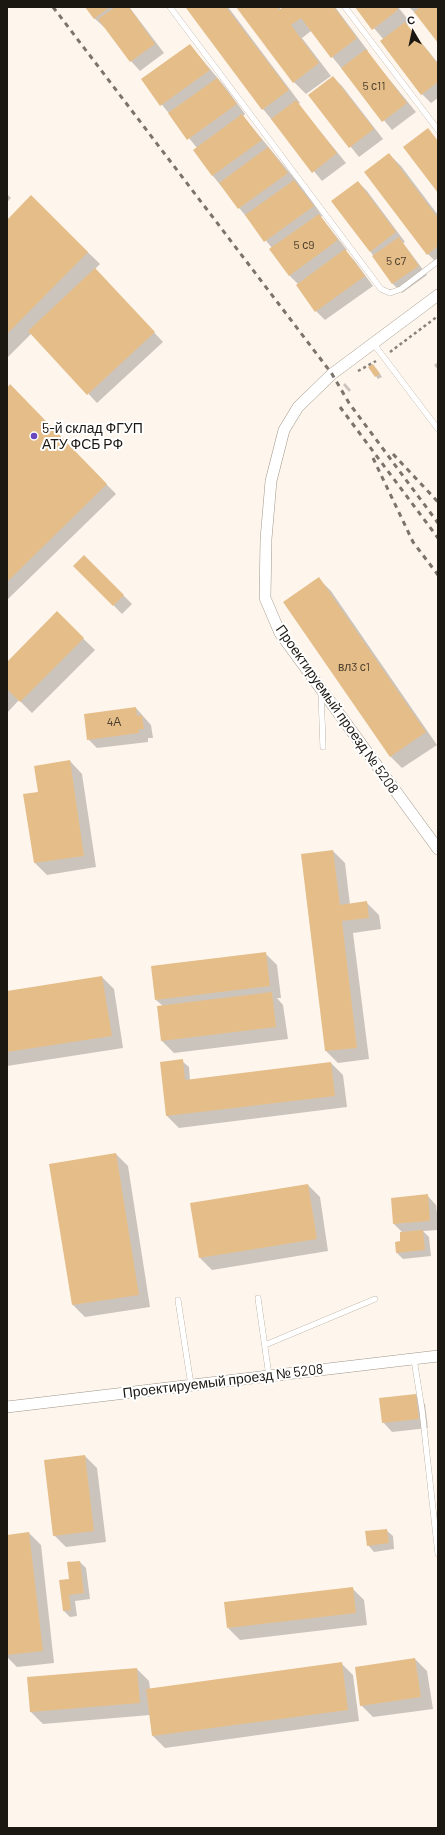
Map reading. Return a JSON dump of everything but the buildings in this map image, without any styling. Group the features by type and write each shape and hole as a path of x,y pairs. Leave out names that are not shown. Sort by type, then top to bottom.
{"street":[{"name":"Проектируемый проезд № 5208","path":"438,295 332,374 298,407 284,430 271,481 266,539 265,598 280,633 438,849"},
{"name":"Проектируемый проезд № 5208","path":"7,1407 438,1356"}],"lane":[{"path":"170,7 381,289 390,293 401,290 438,261"},
{"path":"345,7 438,130"},
{"path":"373,344 438,429"},
{"path":"320,689 323,747"},
{"path":"258,1298 270,1376"},
{"path":"265,1345 375,1299"},
{"path":"178,1300 191,1385"},
{"path":"414,1359 422,1410 438,1554"}],"path":[{"path":"351,375 383,357 438,316"}],"railway":[{"path":"53,7 332,374 349,403 438,523"},
{"path":"340,407 438,538"},
{"path":"393,454 438,502"},
{"path":"373,458 413,542 438,575"}],"place":[{"name":"5-й склад ФГУП АТУ ФСБ РФ","path":"34,436"}]}
